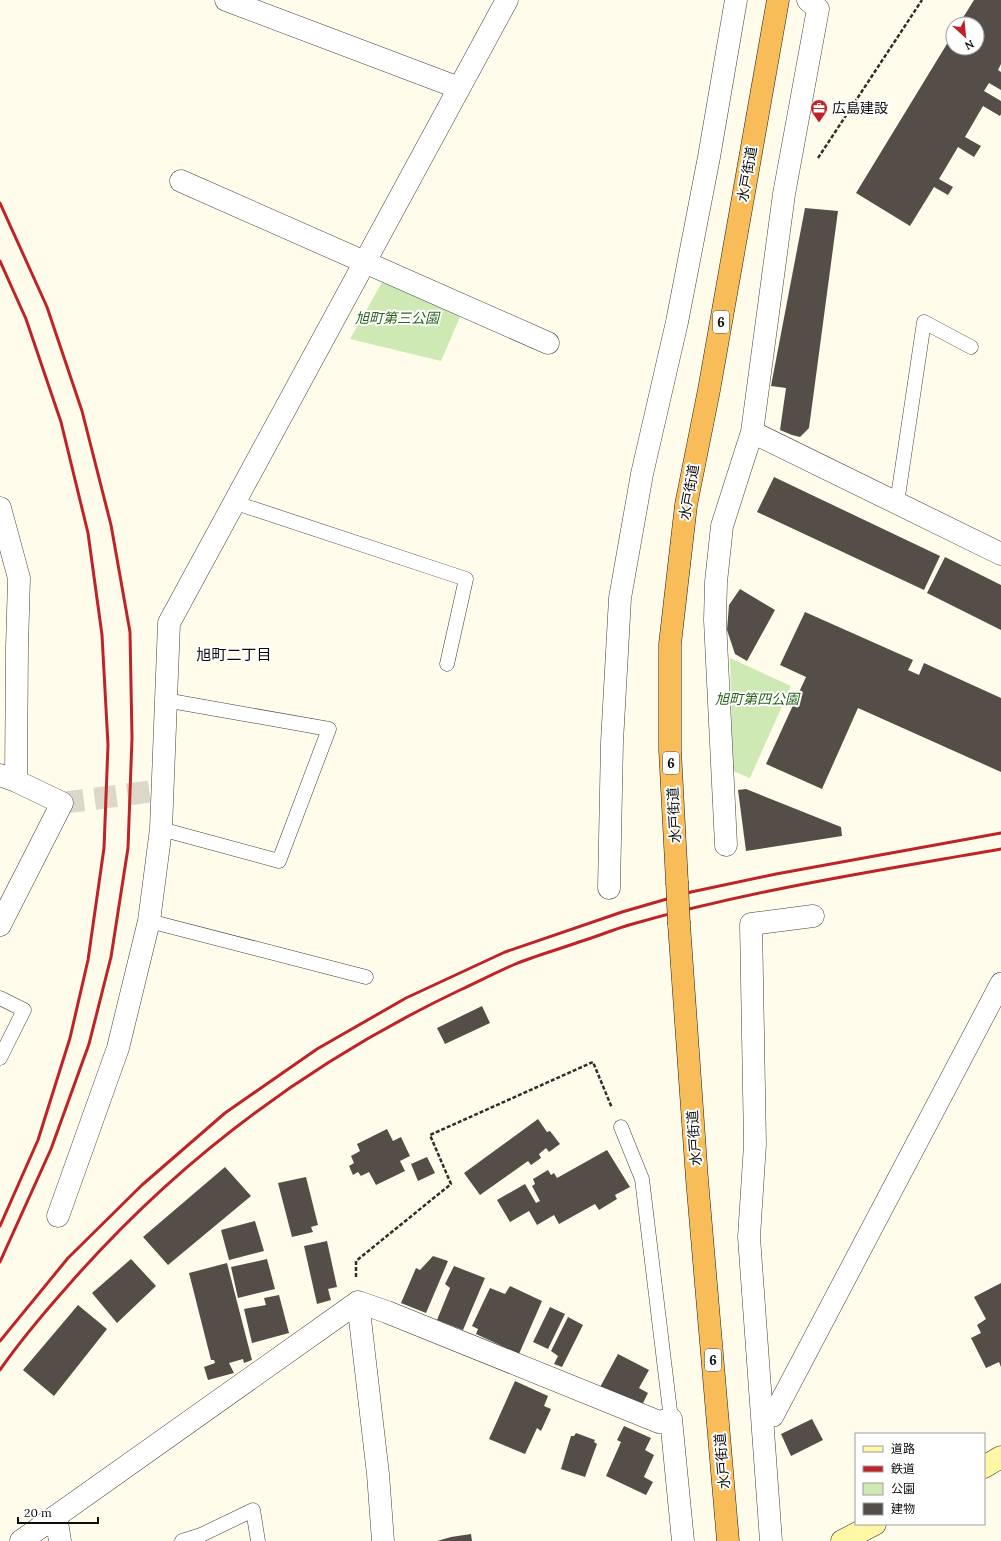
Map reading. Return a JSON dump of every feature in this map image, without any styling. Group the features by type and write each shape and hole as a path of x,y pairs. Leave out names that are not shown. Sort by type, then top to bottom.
{"highway":[{"name":"水戸街道","path":"728,1541 697,1179 677,882 670,750 670,644 686,505 709,390 778,0"}],"main road":[{"path":"985,1466 1001,1457"},
{"path":"842,1541 873,1525"}],"street":[{"path":"226,0 458,88"},
{"path":"58,1216 118,1048 149,921 161,829 169,623 233,502 507,0"},
{"path":"609,888 612,742 620,598 642,474 677,322 709,157 736,0"},
{"path":"726,845 715,620 716,582 722,526 752,432 784,194 818,9 808,0"},
{"path":"181,181 548,343"},
{"path":"752,432 1001,554"},
{"path":"0,508 19,578 8,646 8,778 62,803 0,925"},
{"path":"771,1541 749,1238 755,1144 751,924 813,916"},
{"path":"762,1416 773,1416 1001,984"},
{"path":"358,1302 394,1315 659,1422 671,1419 683,1541"},
{"path":"21,1541 358,1302"},
{"path":"358,1302 378,1474 383,1541"},
{"path":"56,1516 60,1541"}],"lane":[{"path":"897,503 924,322 971,347"},
{"path":"233,502 466,579 447,664"},
{"path":"161,829 279,861 329,729 165,700"},
{"path":"149,921 366,977"},
{"path":"0,998 24,1010 0,1058"},
{"path":"620,1127 642,1179 671,1419"},
{"path":"182,1541 201,1535 253,1510 258,1541"}],"path":[{"path":"817,160 922,0"},
{"path":"358,1302 356,1261 451,1184 430,1135 593,1062 620,1127"}],"green space":[{"name":"旭町第三公園","path":"385,277 460,317 441,361 350,339"},
{"name":"旭町第四公園","path":"730,658 791,686 750,778 733,771"}],"building":[{"path":"974,0 1001,0 1001,64 998,70 1001,72 1001,90 989,83 984,91 1001,101 1001,114 1000,116 983,106 965,137 981,146 974,157 958,147 939,179 953,187 948,195 934,187 910,226 856,193 945,47 945,56 985,56 985,16 964,16"},
{"path":"805,208 838,211 809,428 800,437 780,430 786,388 771,386"},
{"path":"774,477 940,556 924,590 757,512"},
{"path":"945,557 1001,585 1001,630 927,593"},
{"path":"740,589 775,610 747,661 735,654 727,630 729,605"},
{"path":"805,612 913,660 908,670 919,675 924,663 1001,698 1001,772 858,708 822,789 766,764 806,677 780,665"},
{"path":"746,789 841,827 842,836 746,851 738,790"},
{"path":"482,1006 490,1023 445,1044 437,1028"},
{"path":"538,1119 547,1132 550,1131 560,1144 549,1152 546,1148 539,1154 541,1158 531,1165 528,1161 480,1195 464,1173"},
{"path":"387,1129 393,1141 401,1137 410,1156 400,1161 405,1171 376,1185 369,1172 361,1176 358,1172 353,1175 349,1166 354,1163 351,1156 360,1151 357,1144"},
{"path":"607,1150 630,1187 615,1195 617,1199 599,1210 595,1204 559,1224 554,1215 537,1225 529,1211 510,1222 497,1200 525,1184 536,1203 540,1201 532,1186 535,1184 533,1179 548,1170 551,1175 554,1173 557,1178"},
{"path":"427,1157 435,1173 418,1181 411,1164"},
{"path":"225,1167 251,1196 168,1265 143,1237"},
{"path":"306,1177 318,1225 311,1227 313,1232 292,1237 278,1183"},
{"path":"255,1221 264,1251 229,1260 221,1230"},
{"path":"327,1241 337,1287 328,1289 331,1300 317,1304 304,1246"},
{"path":"433,1256 448,1261 426,1313 401,1303 416,1268 420,1270"},
{"path":"131,1259 156,1286 117,1323 92,1293"},
{"path":"267,1259 275,1289 238,1298 231,1267"},
{"path":"227,1263 252,1360 244,1363 243,1359 229,1363 234,1373 208,1380 204,1367 215,1363 214,1360 211,1360 189,1273"},
{"path":"454,1266 485,1278 463,1330 437,1320 450,1288 445,1284"},
{"path":"1001,1283 1001,1367 999,1362 986,1368 971,1338 981,1333 977,1325 986,1319 974,1297"},
{"path":"510,1286 542,1301 519,1354 476,1334 478,1329 472,1326 490,1288 505,1294"},
{"path":"279,1295 289,1333 252,1343 244,1309 266,1305 264,1298"},
{"path":"78,1305 107,1329 54,1396 23,1370"},
{"path":"550,1307 565,1314 548,1349 533,1342"},
{"path":"568,1317 583,1325 562,1367 554,1364 558,1356 551,1351"},
{"path":"618,1354 649,1370 639,1388 648,1393 641,1407 599,1389"},
{"path":"515,1381 548,1396 544,1406 551,1409 541,1431 537,1428 525,1454 489,1439"},
{"path":"812,1419 823,1440 791,1456 781,1434"},
{"path":"624,1426 651,1438 645,1450 654,1455 644,1477 653,1482 646,1495 606,1476 621,1442 617,1440"},
{"path":"576,1433 595,1440 594,1442 597,1444 585,1477 561,1469 571,1436 574,1436"},
{"path":"471,1534 472,1541 437,1541 451,1537"}],"tunnel":[{"path":"62,803 162,790"}],"railway":[{"path":"0,203 47,307 82,411 111,525 130,632 132,738 128,848 111,957 89,1044 51,1149 0,1262"},
{"path":"0,261 26,319 61,422 88,533 102,635 108,745 104,848 88,960 70,1038 38,1140 0,1226"},
{"path":"0,1341 68,1258 142,1185 225,1113 317,1049 406,998 505,952 622,912 691,892 776,874 1001,833"},
{"path":"0,1370 40,1318 108,1242 153,1198 199,1157 248,1118 298,1082 350,1049 404,1018 513,965 629,925 721,901 767,891 1001,849"}],"place":[{"name":"広島建設","path":"819,123"}],"district":[{"name":"旭町二丁目","path":"234,655"}]}
